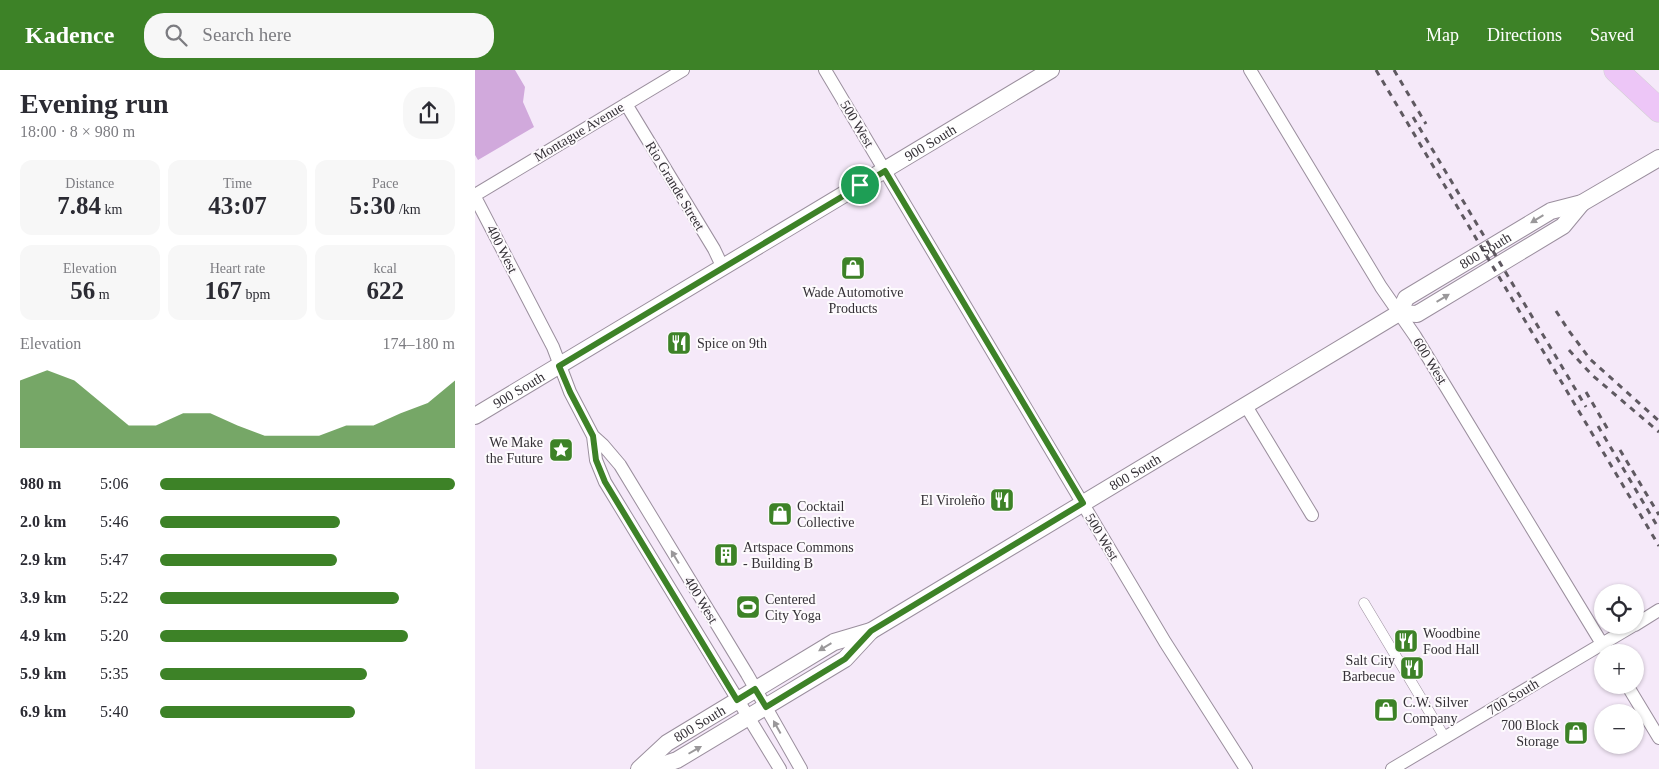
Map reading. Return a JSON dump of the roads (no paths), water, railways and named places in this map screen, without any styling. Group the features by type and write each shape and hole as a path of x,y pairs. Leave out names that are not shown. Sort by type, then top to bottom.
{"highway":[{"path":"1616,70 1655,105"}],"street":[{"name":"Montague Avenue","path":"475,196 683,70"},
{"name":"500 West","path":"825,70 1165,642 1246,769"},
{"name":"900 South","path":"475,416 1051,70"},
{"name":"600 West","path":"1250,70 1381,287 1415,336 1602,644"},
{"name":"Rio Grande Street","path":"626,104 714,249 723,268"},
{"name":"800 South","path":"639,769 667,743 755,689 834,642 871,631 1399,314 1406,298 1496,243 1551,211 1582,203 1659,158"},
{"name":"400 West","path":"475,196 553,347 570,392 593,436 620,465 766,707 801,769"},
{"path":"1246,406 1313,515"},
{"name":"400 West","path":"593,436 596,460 605,482 780,769"},
{"path":"1364,603 1445,738"},
{"name":"700 South","path":"1644,619 1659,610"},
{"name":"800 South","path":"650,769 677,760 845,659 871,631"},
{"name":"700 South","path":"1609,644 1623,634"},
{"name":"700 South","path":"1393,769 1594,654"},
{"path":"1632,694 1659,738"}],"railway":[{"path":"1376,70 1659,546"},
{"path":"1394,70 1426,124"},
{"path":"1413,117 1586,407"},
{"path":"1556,311 1590,359 1659,421"},
{"path":"1569,350 1592,375 1659,432"},
{"path":"1586,392 1610,433"},
{"path":"1598,426 1659,529"},
{"path":"1620,450 1659,515"}],"place":[{"name":"Wade Automotive Products","path":"853,268"},
{"name":"Spice on 9th","path":"679,343"},
{"name":"We Make the Future","path":"561,450"},
{"name":"El Viroleño","path":"1002,500"},
{"name":"Cocktail Collective","path":"780,514"},
{"name":"Artspace Commons - Building B","path":"726,555"},
{"name":"Centered City Yoga","path":"748,607"},
{"name":"Woodbine Food Hall","path":"1406,641"},
{"name":"Salt City Barbecue","path":"1412,668"},
{"name":"C.W. Silver Company","path":"1386,710"},
{"name":"700 Block Storage","path":"1576,733"}]}
